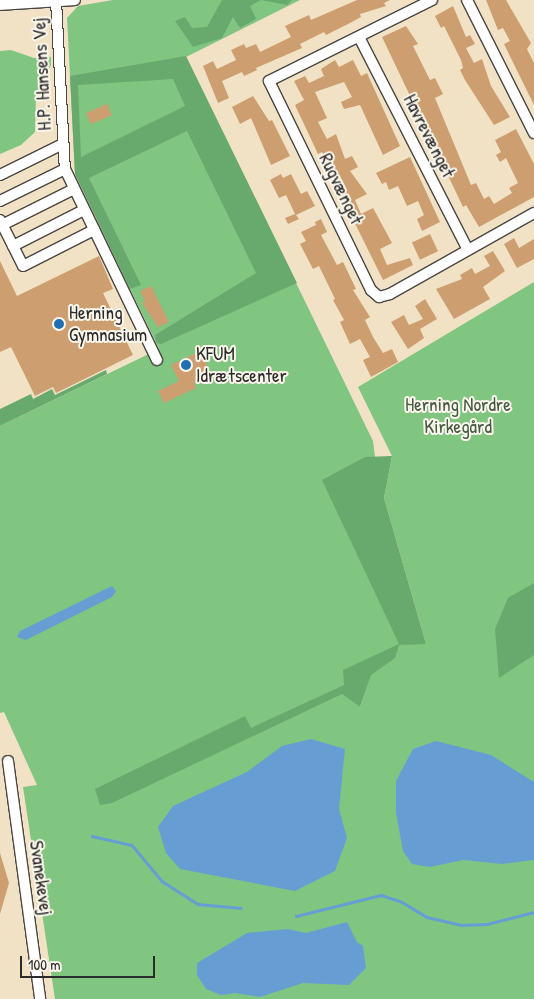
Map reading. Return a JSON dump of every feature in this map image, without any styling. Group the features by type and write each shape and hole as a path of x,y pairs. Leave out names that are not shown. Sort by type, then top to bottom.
{"street":[{"name":"H.P. Hansens Vej","path":"0,5 75,0"},
{"name":"Rugvænget","path":"432,0 413,4 359,37 270,81 370,290 378,296 390,294 534,213"},
{"path":"467,0 534,133"},
{"name":"H.P. Hansens Vej","path":"56,1 65,169 157,360"},
{"name":"Havrevænget","path":"359,37 468,250"},
{"name":"H.P. Hansens Vej","path":"0,175 64,144"},
{"path":"0,201 65,169"},
{"path":"74,188 1,222 23,266 94,230"},
{"path":"13,246 84,210"},
{"name":"Svanekevej","path":"8,761 40,999"}],"green space":[{"name":"Herning Nordre Kirkegård","path":"113,0 300,0 186,57 373,441 399,644 426,644 384,498 392,456 358,387 534,282 534,999 55,999 23,787 37,785 4,712 0,713 0,426 159,349 75,174 67,18 78,6","holes":["369,680 360,707 343,694"]},
{"path":"222,0 261,0 250,6 256,19 240,28 233,17 222,38 193,47 175,21 185,17 192,28 207,27"},
{"path":"261,0 292,0 287,5"},
{"path":"11,50 34,58 51,57 51,65 36,95 35,132 21,145 0,154 0,51"},
{"path":"186,56 297,283 161,344 156,343 155,335 256,273 187,131 89,178 141,285 130,289 75,174 70,76","holes":["173,79 185,106 81,157 78,85"]},
{"path":"106,370 107,374 0,426 0,409 31,394 33,399 52,389 55,395"},
{"path":"392,456 384,498 426,644 399,645 395,658 371,675 360,707 342,694 112,803 100,805 95,789 245,716 251,728 344,685 343,670 399,644 322,480 365,457"},
{"path":"534,583 534,655 499,678 495,629 508,598"}],"water":[{"path":"112,586 116,591 112,597 26,640 17,637 20,631"},
{"path":"311,739 345,749 339,809 347,838 335,871 295,891 180,869 166,853 158,827 173,806 247,772 282,746"},
{"path":"436,741 491,755 534,782 534,860 502,864 463,860 430,867 412,864 403,851 396,813 396,781 413,749"},
{"path":"347,922 357,942 363,946 366,968 349,985 303,983 260,997 235,993 221,995 206,989 197,975 197,963 247,933 288,929 306,933"}],"building":[{"path":"357,0 390,0 384,3 386,6 360,14 361,17 326,35 324,32 300,44 302,48 256,68 257,70 244,76 242,72 222,81 229,98 218,103 203,66 213,61 217,69 236,60 231,50 244,44 246,48 256,44 260,52 291,37 285,26 309,15 311,20"},
{"path":"486,0 506,0 531,43 527,49 534,63 534,105 504,44 510,41 503,28 498,30"},
{"path":"453,6 466,37 470,35 475,44 466,48 474,63 482,59 491,86 510,117 494,125 465,80 460,70 463,68 461,60 444,26 441,28 435,16"},
{"path":"406,26 418,44 413,46 430,80 435,78 443,94 435,98 471,185 476,183 484,199 489,196 494,204 512,193 509,188 518,183 506,158 500,162 496,155 501,152 495,140 516,129 534,164 534,197 479,227 466,205 463,207 382,37"},
{"path":"335,60 339,67 353,60 361,76 367,73 400,146 383,155 360,105 344,109 341,102 352,97 344,82 315,92 327,118 318,122 327,139 336,134 345,159 352,156 358,167 350,171 367,194 355,200 361,214 373,208 392,243 380,249 387,265 410,258 413,265 383,280 340,193 347,190 340,176 332,180 327,170 330,168 322,152 318,154 295,105 304,100 294,81 305,76 309,83 324,76 321,69"},
{"path":"253,96 269,121 272,120 290,156 271,165 251,118 240,124 232,107"},
{"path":"107,104 112,115 91,124 86,113"},
{"path":"410,157 440,222 422,231 417,219 424,215 418,201 407,206 398,186 389,190 386,182 382,184 376,173"},
{"path":"281,174 283,178 291,174 301,194 307,191 315,206 296,215 299,219 288,224 285,218 295,214 286,195 279,198 270,180"},
{"path":"321,219 327,232 321,235 337,265 343,262 356,289 353,290 370,317 365,320 373,337 383,353 392,349 398,362 371,377 363,360 370,357 360,339 350,344 340,322 344,320 333,300 335,299 319,266 313,269 300,244 306,241 301,232 316,225 315,222"},
{"path":"430,234 438,251 420,260 412,242"},
{"path":"514,238 519,248 534,239 534,259 517,268 504,244"},
{"path":"493,251 505,271 483,287 490,299 454,319 436,289 462,279 460,275 472,268 475,274 490,266 484,256"},
{"name":"Herning Gymnasium","path":"99,256 113,289 103,293 133,355 56,393 53,387 35,396 11,347 0,352 0,261 17,296"},
{"path":"151,286 169,322 158,327 142,303 145,301 140,291"},
{"path":"425,299 437,319 420,329 424,338 408,349 391,322 404,315 409,325 423,319 415,306"},
{"path":"200,351 211,374 194,382 196,388 164,403 158,391 179,381 171,365"},
{"path":"0,853 9,883 0,914"}],"waterway":[{"path":"92,836 132,845 162,881 198,904 241,908"},
{"path":"296,916 381,895 402,902 427,917 461,925 487,924 534,912"}],"place":[{"name":"Herning Gymnasium","path":"59,324"},
{"name":"KFUM Idrætscenter","path":"186,365"}]}
